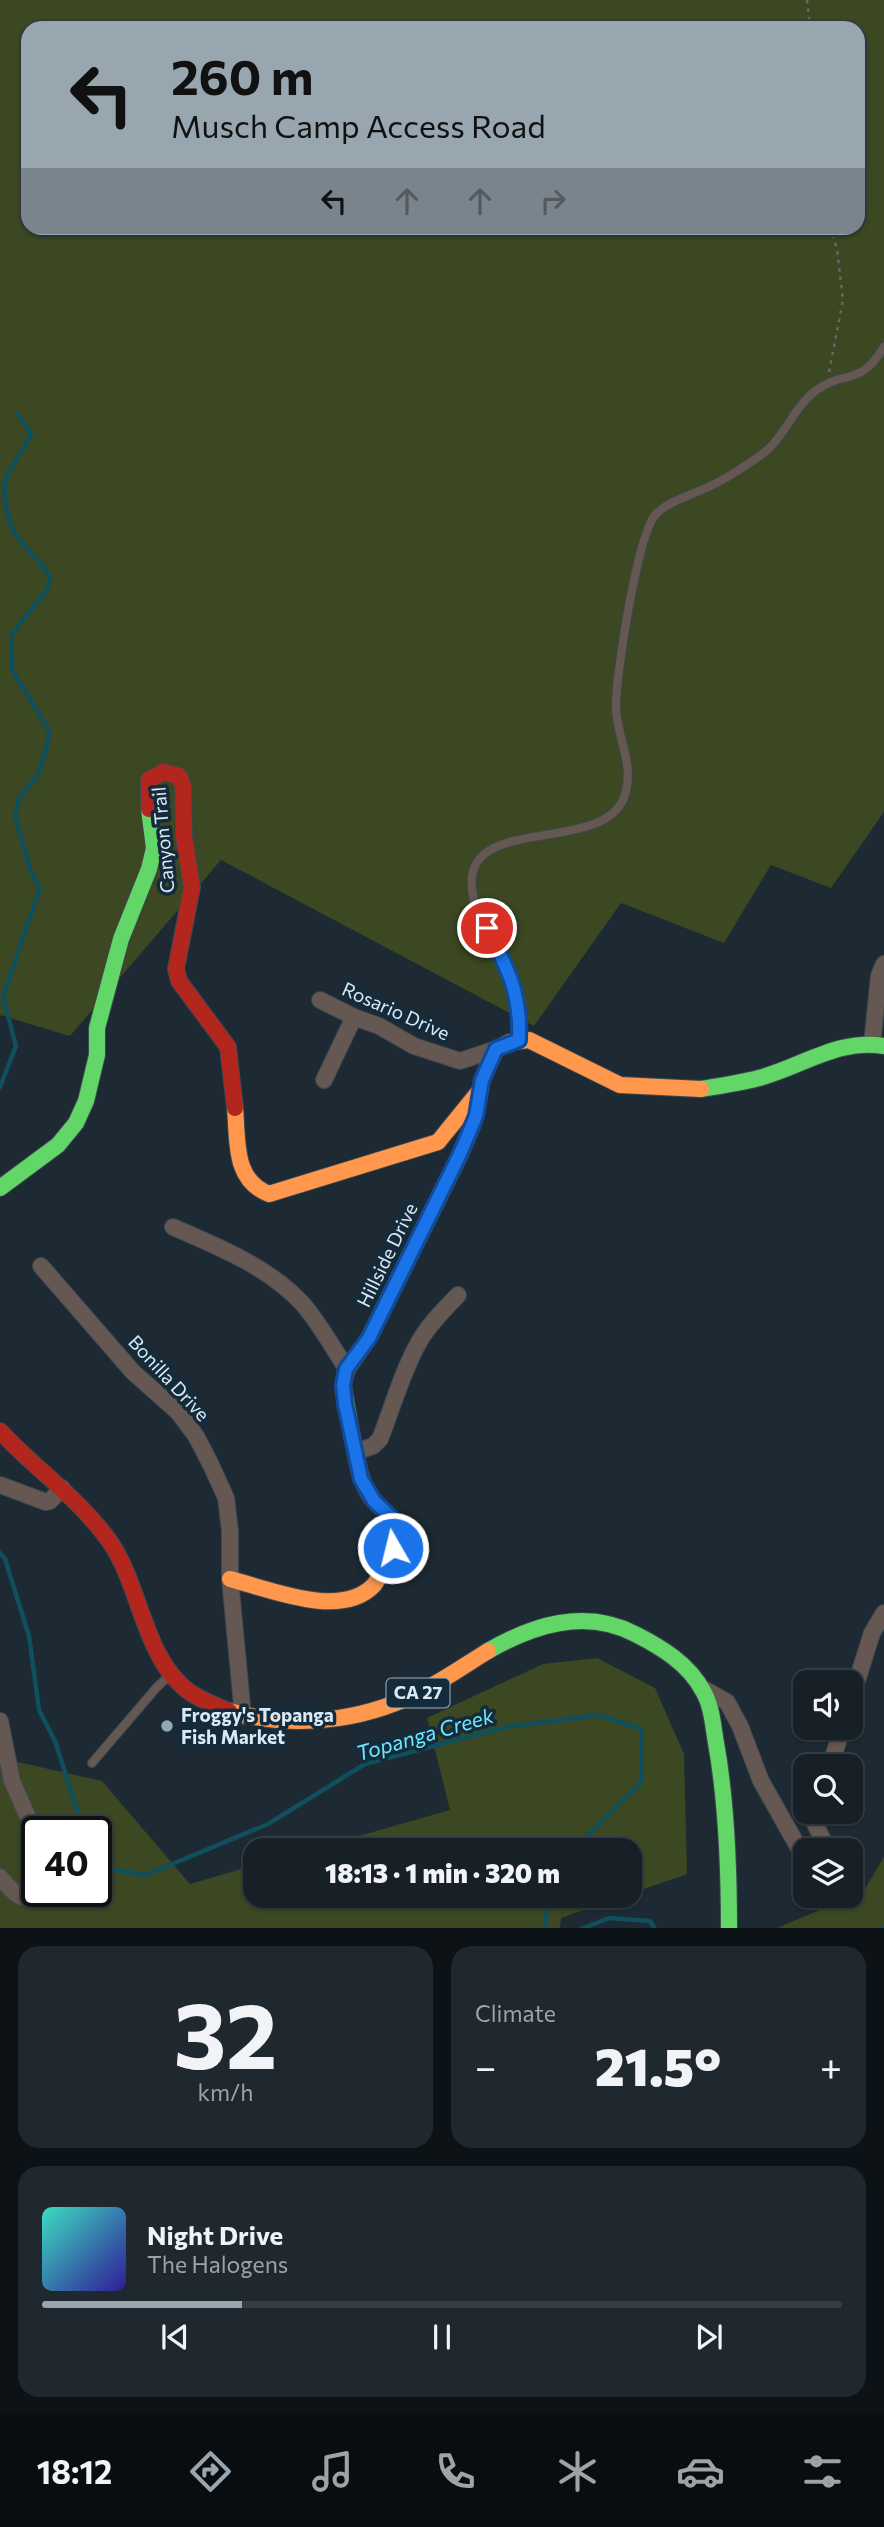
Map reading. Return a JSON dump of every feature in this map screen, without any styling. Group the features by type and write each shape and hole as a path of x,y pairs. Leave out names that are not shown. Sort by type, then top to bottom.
{"street":[{"name":"Canyon Trail","path":"0,1188 58,1145 76,1123 86,1101 97,1055 97,1028 121,939 149,870 154,848 148,802 149,780 157,773 166,771 180,776 183,786 184,837 192,887 176,969 179,981 228,1047 241,1165 246,1181 254,1189 269,1195 394,1158 438,1142 481,1089"},
{"path":"496,1049 519,1040 529,1040 620,1085 701,1088 760,1079 835,1049 878,1045 879,976 884,964"},
{"name":"Rosario Drive","path":"320,1000 379,1026 414,1046 460,1061 496,1049"},
{"path":"324,1080 354,1017"},
{"name":"Hillside Drive","path":"346,1369 369,1338 460,1154 476,1116 482,1080 496,1049"},
{"path":"173,1227 226,1250 276,1279 302,1303 346,1369 343,1385 345,1404 361,1479 374,1501 391,1517 395,1530 393,1548 374,1584 364,1593 339,1602 312,1601 230,1579 243,1716"},
{"name":"Bonilla Drive","path":"41,1266 133,1372 177,1412 195,1436 226,1499 230,1531 230,1579"},
{"path":"355,1452 373,1446 380,1439 401,1377 419,1341 458,1295"},
{"name":"CA 27","path":"0,1431 62,1488 98,1527 123,1564 141,1614 171,1674 203,1701 243,1716 331,1721 372,1712 416,1694 531,1629 573,1622 603,1622 647,1640 679,1662 702,1688 711,1710 722,1773 729,1928"},
{"path":"0,1485 46,1502 62,1488"},
{"path":"861,1670 873,1633 884,1613"},
{"path":"702,1688 727,1702 740,1726 761,1781 793,1838"},
{"path":"0,1721 12,1781 27,1816"},
{"path":"0,1877 16,1896 21,1898"}],"lane":[{"path":"519,1040 520,1013 514,985 475,907 471,893 472,874 485,853 503,844 590,826 609,818 618,808 625,794 628,777 627,757 616,706 639,555 651,524 656,515 676,500 709,487 763,454 815,391 861,374 869,368 884,347"},
{"path":"92,1763 171,1674"}],"path":[{"path":"807,0 809,21"},
{"path":"826,385 843,300 833,235"}],"green space":[{"path":"0,0 884,0 884,812 831,888 771,865 724,943 621,903 534,1026 221,860 70,1036 0,1015"},
{"path":"597,1658 655,1688 684,1754 687,1874 642,1890 642,1838 352,1838 450,1810 427,1718 543,1664"},
{"path":"0,1758 102,1781 190,1884 243,1869 243,1908 589,1908 561,1918 560,1928 0,1928"},
{"path":"884,1857 884,1928 777,1928 825,1908 863,1908 863,1892"}],"waterway":[{"path":"0,1087 16,1046 3,997 40,888 31,872 15,815 19,798 38,775 49,730 12,670 12,634 48,588 50,576 15,534 7,513 5,482 31,433 17,413"},
{"name":"Topanga Creek","path":"0,1553 5,1559 29,1636 39,1710 55,1741 79,1816"},
{"name":"Topanga Creek","path":"112,1869 146,1875 268,1824 365,1764 506,1727 598,1715 642,1729 641,1783 584,1838"},
{"name":"Topanga Creek","path":"544,1928 548,1908"},
{"path":"584,1928 609,1918 650,1921 654,1928"}],"traffic: fast":[{"path":"0,1188 58,1145 76,1123 86,1101 97,1055 97,1028 121,939 149,869 154,848 149,809"},
{"path":"701,1089 759,1078 851,1046 884,1046"},
{"path":"352,1436 343,1385 347,1369 369,1338 473,1124"},
{"path":"488,1651 541,1627 578,1621 597,1622 616,1626 645,1639 674,1657 697,1681 712,1716 723,1789 729,1928"}],"traffic: slow":[{"path":"473,1124 482,1080 496,1049 510,1042 529,1040 620,1085 701,1089"},
{"path":"235,1108 243,1169 257,1188 269,1194 438,1142 481,1089"},
{"path":"230,1579 284,1595 324,1601 343,1600 360,1595 374,1585 391,1552 395,1531 391,1518 374,1501 365,1486 352,1436"},
{"path":"229,1711 253,1717 301,1721 325,1720 373,1711 418,1693 488,1651"}],"traffic: jam":[{"path":"149,809 149,780 163,772 179,776 183,786 184,837 192,887 176,969 179,981 228,1047 235,1108"},
{"path":"0,1431 85,1512 110,1542 129,1580 153,1643 175,1679 196,1696 229,1711"}],"place":[{"name":"Froggy's Topanga Fish Market","path":"167,1726"}],"route":[{"path":"393,1548 395,1530 391,1517 374,1501 361,1479 343,1385 346,1369 369,1338 460,1154 476,1116 482,1080 489,1062 496,1049 519,1040 520,1013 514,985 487,928"}]}
